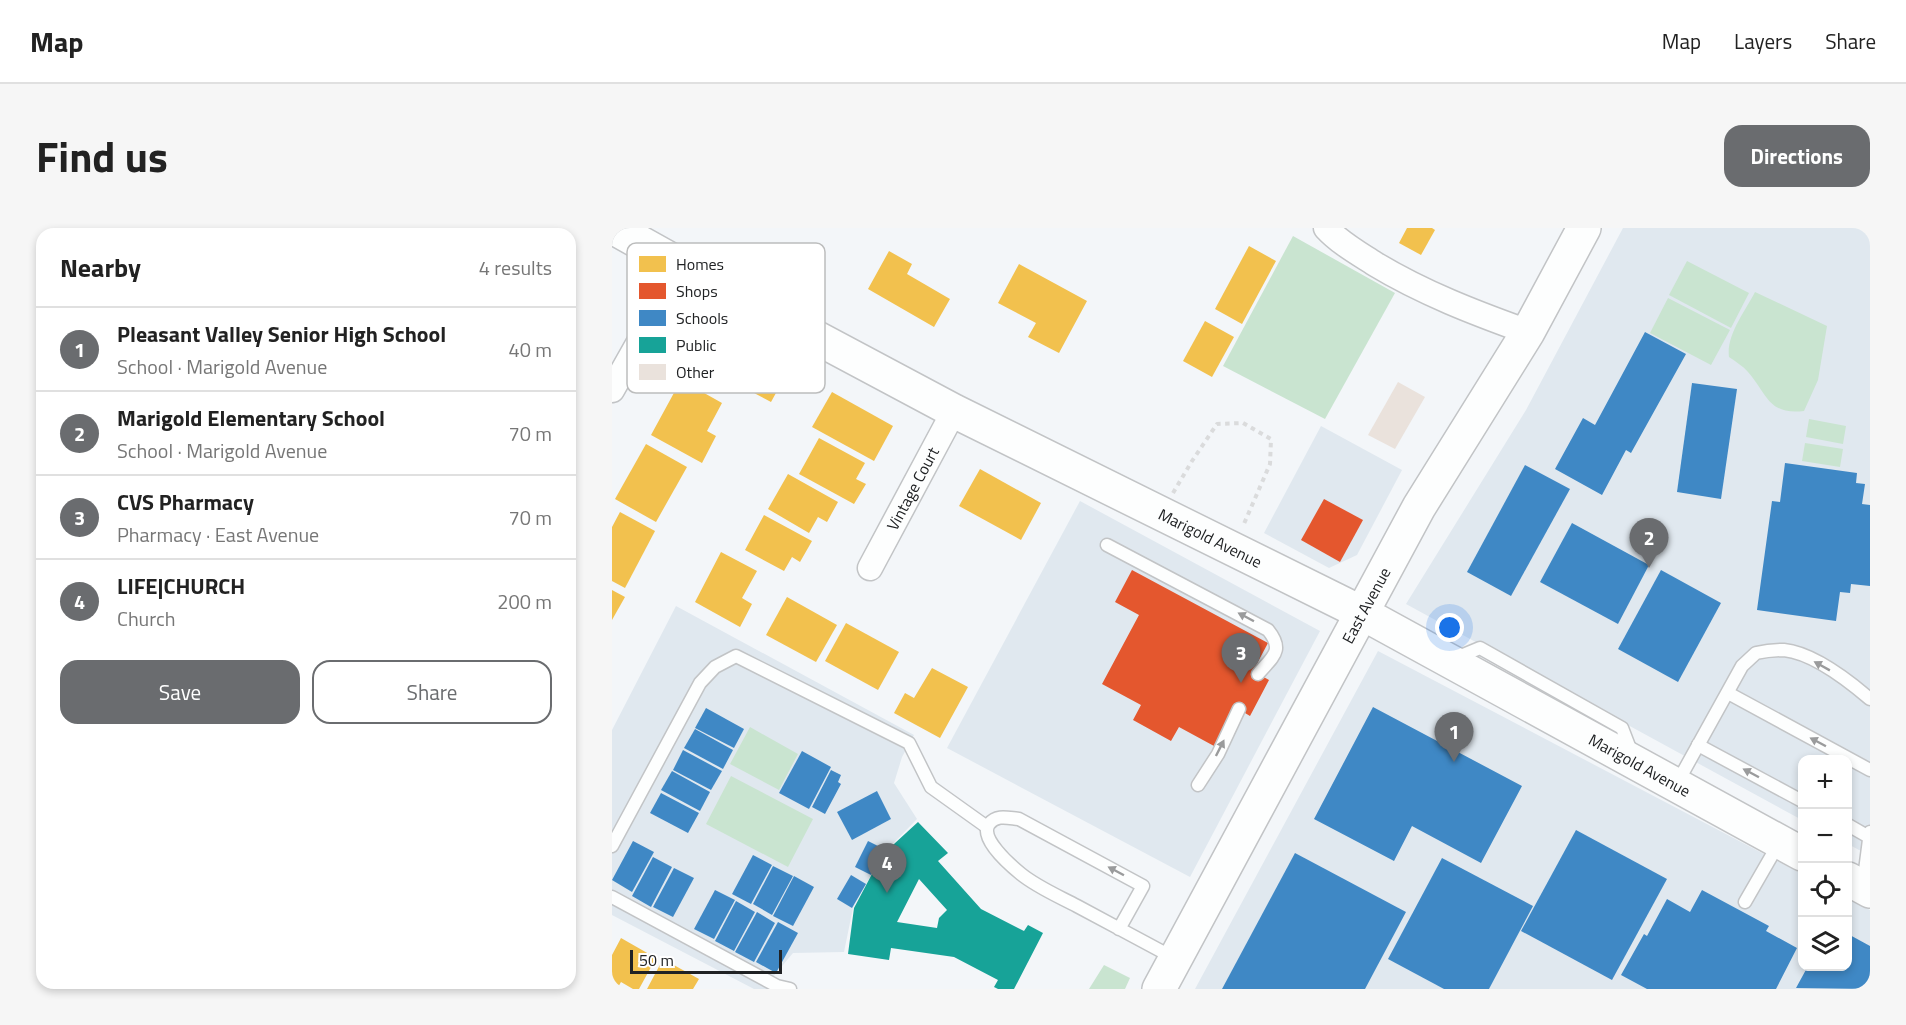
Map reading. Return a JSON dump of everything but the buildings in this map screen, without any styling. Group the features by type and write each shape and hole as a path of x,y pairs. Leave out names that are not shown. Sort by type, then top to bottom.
{"street":[{"path":"1326,228 1348,247 1406,282 1474,313 1528,332"},
{"name":"East Avenue","path":"1167,978 1419,507 1528,332 1584,228"},
{"name":"Marigold Avenue","path":"632,233 647,243"},
{"name":"Marigold Avenue","path":"825,343 954,411 1362,613 1791,848"},
{"path":"612,390 627,364"},
{"name":"Vintage Court","path":"870,568 954,411"}],"lane":[{"path":"1107,544 1268,630 1276,639 1277,650 1258,674"},
{"path":"1676,785 1742,666 1756,653 1786,650 1809,658 1845,680 1870,699"},
{"path":"612,846 700,683 715,667 736,656 909,744 931,787 987,827"},
{"path":"1728,693 1870,770"},
{"path":"1198,785 1218,754 1239,710"},
{"path":"1698,745 1798,798"},
{"path":"1119,929 1143,886 1019,819 1001,817 992,821 987,827 988,839 1022,875 1119,929 1167,978"},
{"path":"1852,827 1869,837"},
{"path":"1860,886 1870,832"},
{"path":"1745,902 1791,848"},
{"path":"612,897 777,986 790,989"}],"path":[{"path":"1162,514 1192,461 1217,424 1243,423 1270,439 1270,464 1254,504 1232,548"}],"shaded area":[{"path":"1623,228 1870,228 1870,856 1852,846 1852,755 1798,755 1798,818 1406,604 1526,410"},
{"path":"1321,426 1402,470 1357,555 1329,568 1264,533"},
{"path":"1080,501 1320,631 1190,877 947,748"},
{"path":"676,606 914,735 902,757 894,783 917,819 882,855 853,908 844,952 793,953 773,977 768,989 754,989 612,915 612,730"},
{"path":"1378,651 1798,872 1798,971 1852,971 1852,900 1870,910 1870,989 1195,989"}],"green space":[{"path":"1293,236 1395,293 1325,419 1223,366"},
{"path":"1687,261 1749,293 1731,328 1669,295"},
{"path":"1755,292 1827,326 1818,380 1804,411 1783,410 1770,402 1746,370 1729,357 1734,332"},
{"path":"1668,298 1730,330 1711,365 1650,333"},
{"path":"1809,419 1846,426 1843,444 1806,437"},
{"path":"1805,443 1843,449 1840,467 1802,461"},
{"path":"750,727 798,754 779,790 730,764"},
{"path":"731,776 813,819 788,867 706,824"},
{"path":"1104,965 1130,978 1125,989 1089,989"}],"place":[{"name":"Marigold Elementary School","path":"1649,568"},
{"name":"CVS Pharmacy","path":"1241,683"},
{"name":"Pleasant Valley Senior High School","path":"1454,762"},
{"name":"LIFE|CHURCH","path":"887,893"}]}
